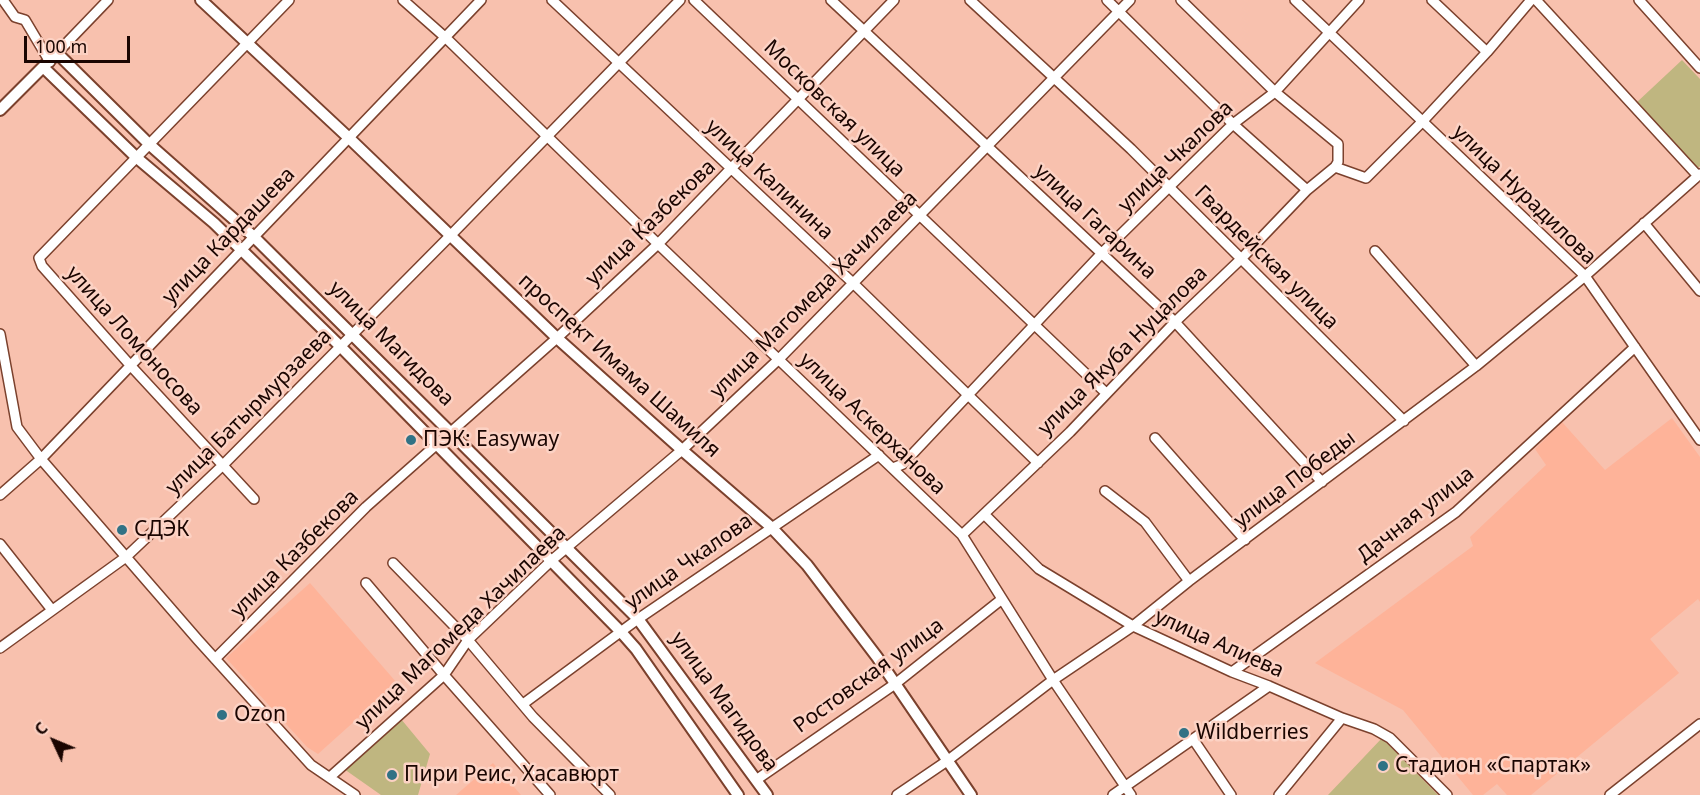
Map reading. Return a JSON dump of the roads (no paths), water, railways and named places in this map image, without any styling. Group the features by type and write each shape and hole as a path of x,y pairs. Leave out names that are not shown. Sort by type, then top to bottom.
{"main road":[{"name":"проспект Имама Шамиля","path":"201,0 349,138 557,338 771,526 807,565 895,684 971,795"},
{"path":"0,110 50,61"},
{"name":"улица Магидова","path":"50,61 254,237 638,619 766,795"},
{"name":"улица Магидова","path":"50,61 137,158 214,223 342,346 621,632 636,649 738,795"}],"street":[{"name":"улица Магидова","path":"3,0 15,16 25,20 50,61"},
{"path":"50,61 108,0"},
{"path":"137,158 289,0"},
{"name":"улица Аскерханова","path":"403,0 446,38 657,244 962,535 1053,680 1128,791"},
{"name":"улица Кардашева","path":"0,495 41,459 481,0"},
{"name":"улица Калинина","path":"552,0 854,284 1038,463"},
{"name":"улица Батырмурзаева","path":"0,648 126,557 222,466 681,0"},
{"name":"Московская улица","path":"694,0 1107,393"},
{"name":"улица Гагарина","path":"831,0 1175,322 1322,482"},
{"name":"улица Казбекова","path":"215,659 366,507 557,338 657,244 894,0"},
{"name":"Гвардейская улица","path":"970,0 1056,77 1404,421"},
{"path":"1107,0 1233,124 1307,190"},
{"name":"улица Магомеда Хачилаева","path":"330,777 444,675 468,640 552,560 682,450 779,359 1130,0"},
{"path":"1181,0 1275,92 1338,144 1338,162 1335,167 1366,178 1487,52 1531,0"},
{"name":"улица Нурадилова","path":"1295,0 1585,276 1700,440"},
{"name":"улица Чкалова","path":"893,468 903,464 1101,253 1233,124 1275,92 1359,0"},
{"path":"1432,0 1487,52"},
{"path":"1536,0 1699,175"},
{"path":"1639,0 1700,68"},
{"name":"улица Ломоносова","path":"137,158 39,258 42,266 130,365 254,499"},
{"name":"улица Якуба Нуцалова","path":"962,535 1038,463 1307,190 1335,167"},
{"name":"улица Победы","path":"897,795 947,761 1053,680 1133,626 1189,581 1476,366 1585,276 1699,175"},
{"path":"1644,223 1700,291"},
{"path":"1375,251 1476,366"},
{"path":"0,334 17,427 41,459 215,659 311,765 355,795"},
{"name":"Дачная улица","path":"1232,672 1456,512 1635,347"},
{"path":"1155,438 1245,540"},
{"name":"улица Чкалова","path":"523,704 638,619 771,526 879,455"},
{"path":"1105,491 1145,522 1189,581"},
{"name":"улица Алиева","path":"984,513 1039,569 1133,626 1232,672 1374,729 1390,738 1447,795"},
{"path":"0,544 52,610"},
{"path":"393,563 468,640 523,704 610,795"},
{"path":"366,583 550,795"},
{"name":"Ростовская улица","path":"756,780 895,684 1002,598"},
{"path":"1113,795 1128,791 1193,739 1269,686"},
{"path":"1280,795 1342,718"},
{"path":"1610,795 1697,727 1700,738"},
{"path":"1193,739 1231,795"}],"place":[{"name":"ПЭК: Easyway","path":"411,440"},
{"name":"СДЭК","path":"122,530"},
{"name":"Ozon","path":"222,715"},
{"name":"Wildberries","path":"1184,733"},
{"name":"Стадион «Спартак»","path":"1383,766"},
{"name":"Пири Реис, Хасавюрт","path":"392,775"}]}
